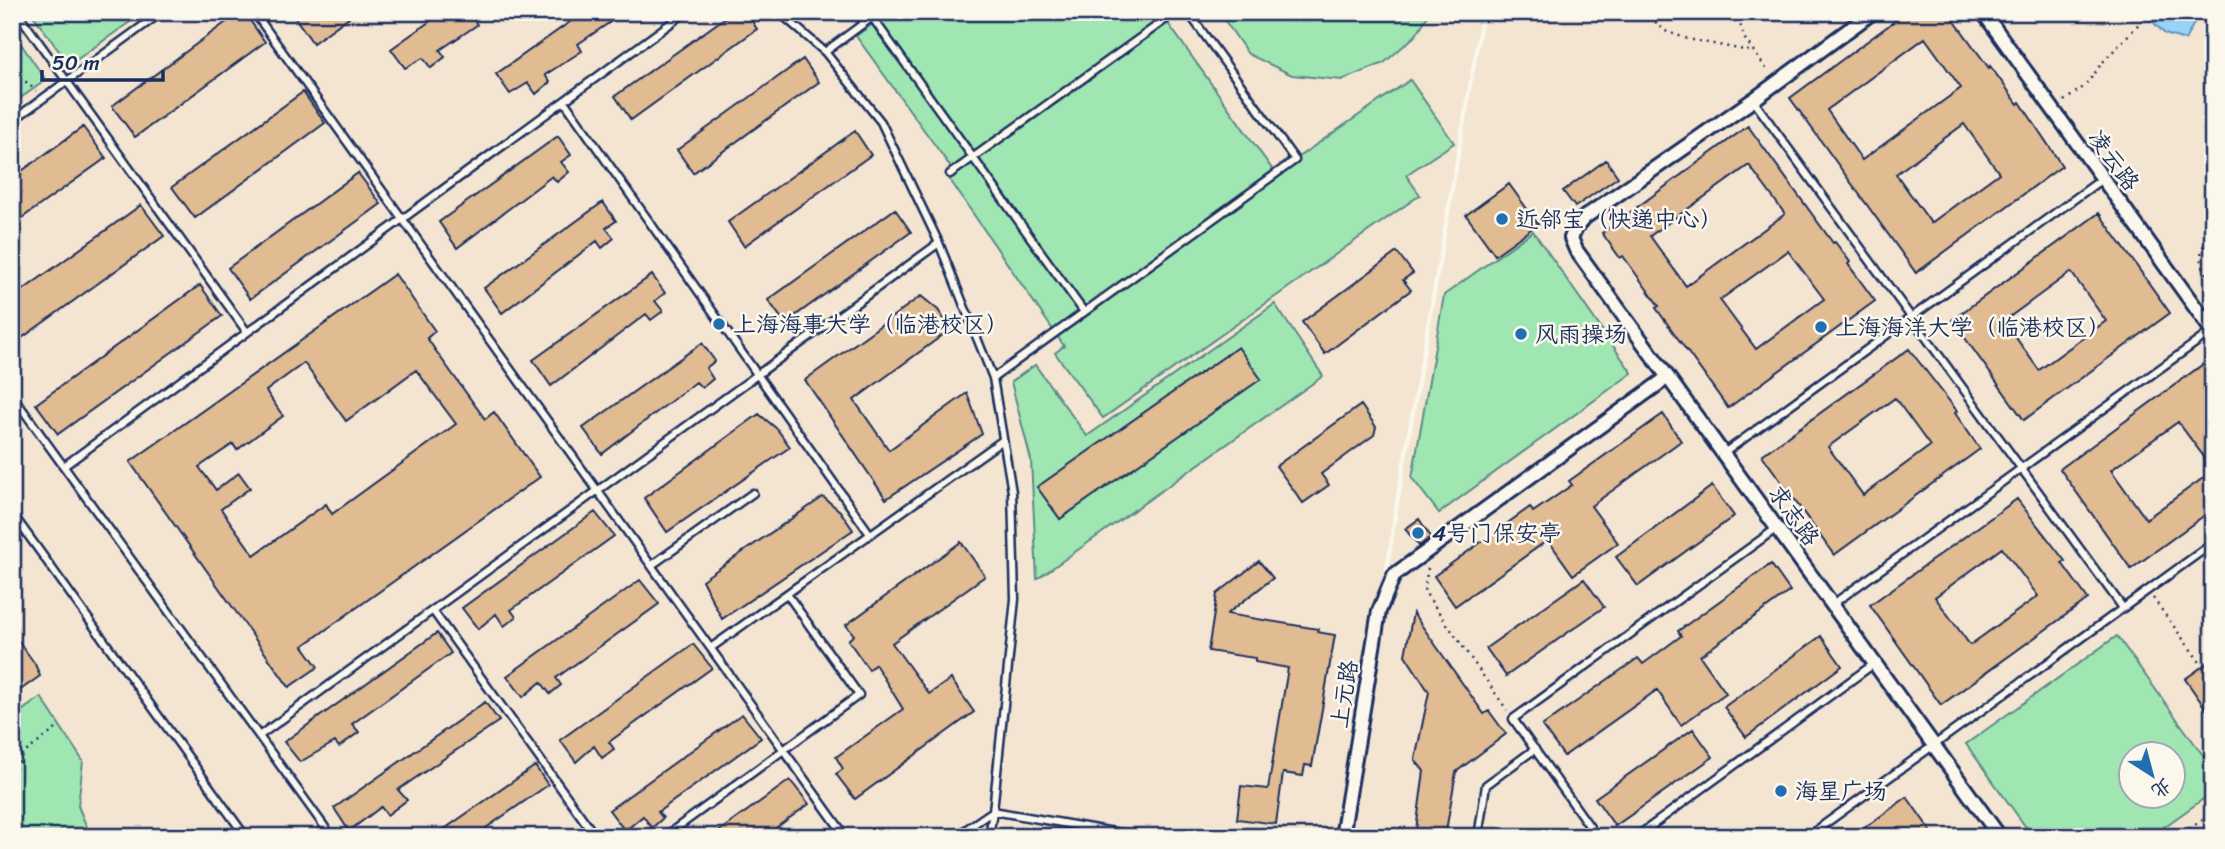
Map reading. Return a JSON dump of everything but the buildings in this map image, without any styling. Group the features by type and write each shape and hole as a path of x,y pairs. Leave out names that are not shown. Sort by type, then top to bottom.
{"street":[{"path":"1753,100 1873,12"},
{"name":"凌云路","path":"1983,12 2212,331"},
{"name":"求志路","path":"1753,100 1585,217 1576,227 1571,239 1576,250 2000,837"},
{"name":"上元路","path":"1342,837 1379,611 1395,575 1668,377"}],"lane":[{"path":"17,12 247,332"},
{"path":"12,121 162,12"},
{"path":"254,12 846,837"},
{"path":"64,466 687,12"},
{"path":"779,12 825,52 881,122 939,243 993,379 1012,492 1015,599 989,837"},
{"path":"825,52 879,12"},
{"path":"950,174 1176,12"},
{"path":"993,379 1295,160 1188,12"},
{"path":"872,17 1084,312"},
{"path":"1753,100 2123,608"},
{"path":"564,101 870,534"},
{"path":"1723,453 2102,179"},
{"path":"259,736 939,243"},
{"path":"1833,604 2212,331"},
{"path":"12,395 332,837"},
{"path":"712,647 1003,440"},
{"path":"652,565 753,493"},
{"path":"12,513 246,837"},
{"path":"1597,837 1513,719 1778,528"},
{"path":"1807,837 2213,543"},
{"path":"664,837 859,695 787,594"},
{"path":"433,611 596,837"},
{"path":"1636,837 1875,663"},
{"path":"1478,837 1486,785 1535,749"},
{"path":"955,837 993,811 1143,837"}],"path":[{"path":"1645,12 1665,31 1688,39 1754,52"},
{"path":"1736,12 1745,39 1777,83"},
{"path":"2052,109 2086,85 2102,63 2150,12"},
{"path":"12,77 26,82 43,99"},
{"path":"2213,236 2205,241 2200,257 2204,271 2213,284"},
{"path":"2148,590 2213,680"},
{"path":"1424,591 1513,719"},
{"path":"12,775 23,754 60,726"},
{"path":"2178,837 2213,812"}],"shaded area":[{"name":"上海海事大学（临港校区）","path":"12,12 1481,12 1393,513 1342,837 12,837"},
{"name":"上海海洋大学（临港校区）","path":"1485,12 2213,12 2213,837 1346,837 1397,516"}],"green space":[{"path":"31,12 144,12 69,65"},
{"path":"890,12 1160,12 1275,173 1410,80 1454,143 1406,175 1420,195 1103,418 1055,353 1064,346 950,180 950,166 856,36"},
{"path":"1219,12 1430,12 1416,35 1384,63 1342,80 1292,75 1248,54"},
{"path":"12,31 46,80 12,104"},
{"name":"风雨操场","path":"1533,231 1632,373 1439,513 1412,478 1444,295"},
{"path":"1275,304 1323,376 1037,579 1031,460 1011,382 1035,365 1087,436"},
{"path":"2117,636 2213,769 2213,792 2150,837 2033,837 1966,744"},
{"path":"41,697 83,761 78,806 91,837 12,837 12,718"}],"water":[{"path":"2137,12 2168,12 2184,21 2192,12 2200,12 2185,40 2165,34"}],"place":[{"name":"近邻宝（快递中心）","path":"1502,219"},
{"name":"上海海事大学（临港校区）","path":"719,324"},
{"name":"上海海洋大学（临港校区）","path":"1821,327"},
{"name":"风雨操场","path":"1521,334"},
{"name":"4号门保安亭","path":"1418,533"},
{"name":"海星广场","path":"1781,791"}]}
